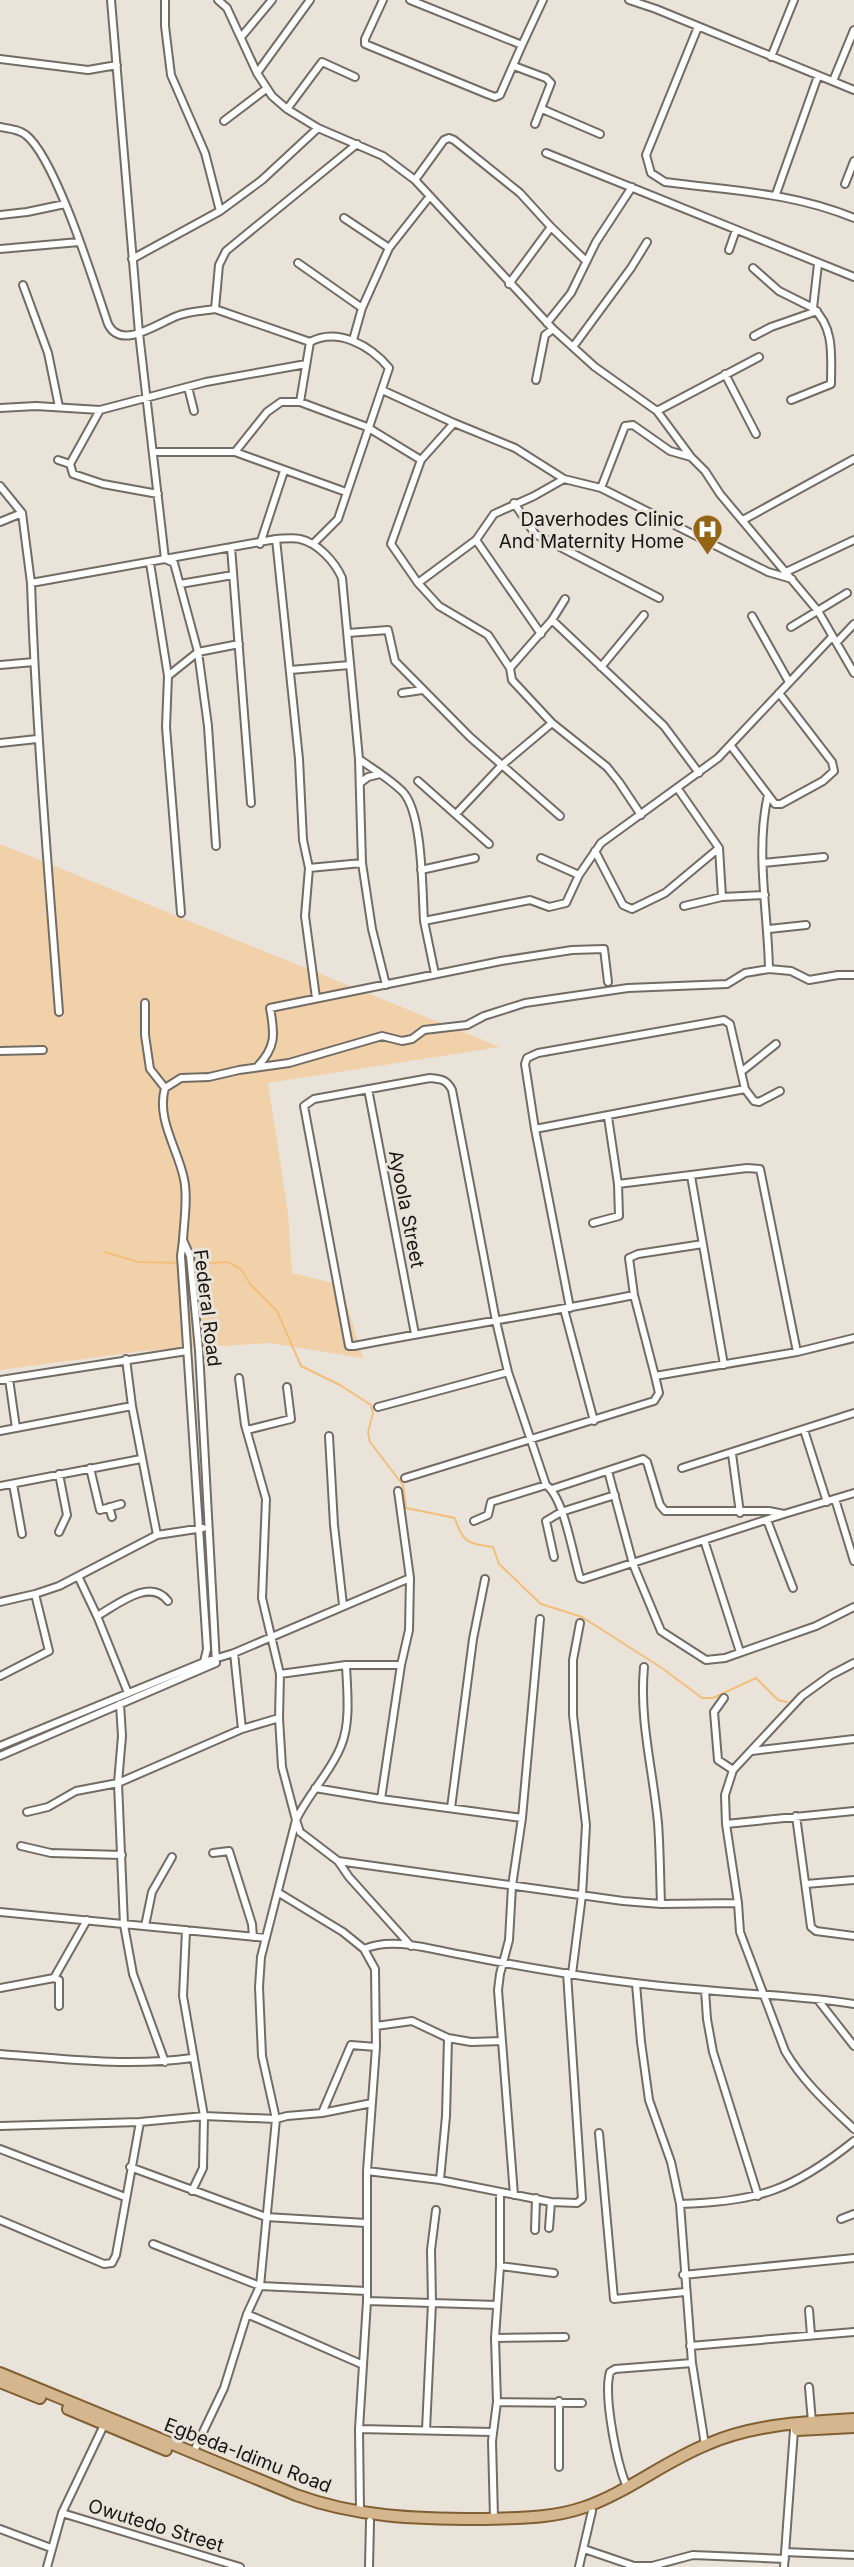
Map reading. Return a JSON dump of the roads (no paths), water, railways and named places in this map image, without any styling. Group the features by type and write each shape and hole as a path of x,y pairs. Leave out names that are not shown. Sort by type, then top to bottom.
{"main road":[{"name":"Egbeda-Idimu Road","path":"0,2373 296,2495 360,2513 410,2518 552,2515 590,2505 728,2444 794,2430 854,2427"},
{"name":"Egbeda-Idimu Road","path":"0,2382 314,2509 370,2521 406,2525 505,2526 556,2521 592,2511 705,2445 746,2431 854,2419"}],"street":[{"path":"111,0 139,333 165,559"},
{"path":"165,0 171,75 205,153 220,211"},
{"path":"218,0 227,8 266,89 287,109 318,128 383,156 415,180 550,326 635,398 657,411 691,457 818,611 854,673"},
{"path":"242,36 272,0"},
{"path":"257,73 310,0"},
{"path":"383,0 365,44 495,97 500,95 543,0"},
{"path":"411,0 522,45"},
{"path":"629,0 854,90"},
{"path":"656,9 658,0"},
{"path":"771,57 794,0"},
{"path":"698,27 646,155 648,167 658,180 776,194 830,208 854,218"},
{"path":"833,81 854,30"},
{"path":"0,59 88,70 117,65"},
{"path":"287,109 322,62 355,77"},
{"path":"514,66 550,81 551,86 535,124"},
{"path":"776,194 818,76"},
{"path":"224,121 266,89"},
{"path":"542,108 600,134"},
{"path":"0,127 17,130 31,140 41,154 65,204 111,331 121,336 139,333 180,314 215,309 310,342 318,338 353,340 368,348 389,368 338,519 313,544"},
{"path":"132,258 220,211 262,180 318,128"},
{"path":"415,180 444,140 449,138 520,193 586,261"},
{"path":"215,309 219,265 226,251 357,144"},
{"path":"546,153 854,277"},
{"path":"845,184 854,161"},
{"path":"536,380 545,335 571,293 586,261 632,187"},
{"path":"353,340 362,308 389,248 430,196"},
{"path":"0,215 65,204"},
{"path":"344,218 389,248"},
{"path":"509,284 551,227"},
{"path":"729,250 736,230"},
{"path":"0,249 79,242"},
{"path":"573,347 647,242"},
{"path":"298,263 362,308"},
{"path":"815,309 818,264"},
{"path":"753,268 779,291 815,309 827,327 830,338 831,384 791,400"},
{"path":"23,285 48,353 59,407"},
{"path":"754,336 815,309"},
{"path":"300,402 310,342"},
{"path":"657,411 759,357"},
{"path":"0,408 59,407 100,410 188,387 306,364"},
{"path":"725,374 756,434"},
{"path":"188,387 194,411"},
{"path":"382,390 515,448 564,479 601,488 768,572 792,580"},
{"path":"235,452 267,412 281,402 300,402 367,427 421,460"},
{"path":"100,410 70,464 73,474 103,484 158,494"},
{"path":"454,423 421,460 391,544 418,583 439,606 488,635 510,668 512,680 552,723 607,766 641,815"},
{"path":"601,488 625,426 629,424 670,451 691,457"},
{"path":"154,453 235,452 346,492"},
{"path":"743,520 854,459"},
{"path":"58,460 70,464"},
{"path":"260,544 284,471"},
{"path":"418,583 476,540 494,514 564,479"},
{"path":"0,486 22,513 32,583 37,739 46,819 59,1012"},
{"path":"514,503 535,534 660,598"},
{"path":"0,522 22,513"},
{"path":"32,583 231,547 298,538 313,544 332,562 342,578 348,633 359,759 362,863 372,929 386,985"},
{"path":"276,540 299,759 303,841 309,868 305,916 316,998"},
{"path":"476,540 541,634"},
{"path":"786,572 854,540"},
{"path":"231,547 251,803"},
{"path":"165,559 174,563 198,652 208,726 216,846"},
{"path":"150,563 167,676 166,727 181,913"},
{"path":"180,584 233,575"},
{"path":"792,627 847,593"},
{"path":"510,668 541,634 565,599"},
{"path":"601,667 644,615"},
{"path":"752,616 789,682"},
{"path":"552,620 664,726 699,773"},
{"path":"424,921 530,900 549,907 566,904 579,875 608,837 678,789 731,746 789,682 854,624"},
{"path":"348,633 388,630 395,661 470,737 559,816"},
{"path":"167,676 198,652 239,644"},
{"path":"0,665 34,662"},
{"path":"290,670 350,665"},
{"path":"402,693 422,690"},
{"path":"731,746 775,804 781,804 823,781 834,771 832,762 779,693"},
{"path":"456,814 502,765 552,723"},
{"path":"0,743 37,739"},
{"path":"359,759 405,794 413,812 418,832 424,921 435,974"},
{"path":"360,783 369,776 381,774"},
{"path":"418,781 489,844"},
{"path":"678,789 719,848 722,897"},
{"path":"768,795 763,863 769,929 769,969"},
{"path":"595,852 623,905 632,909 666,893 719,848"},
{"path":"763,863 824,857"},
{"path":"421,870 475,858"},
{"path":"541,858 579,875"},
{"path":"309,868 362,863"},
{"path":"684,906 722,897 765,895"},
{"path":"769,929 806,925"},
{"path":"257,1067 270,1053 272,1046 270,1008 435,974 572,950 604,948 608,982"},
{"path":"183,1240 185,1183 163,1115 162,1099 165,1088 181,1078 209,1077 289,1063 382,1035 402,1041 412,1039 424,1030 467,1025 484,1016 526,1003 628,988 727,984 745,973 769,969 791,971 809,980 854,975"},
{"path":"145,1003 145,1035 150,1069 165,1088"},
{"path":"594,1421 567,1308 535,1129 525,1065 531,1054 724,1020 730,1024 745,1089 754,1101 759,1102 780,1091"},
{"path":"741,1072 776,1044"},
{"path":"0,1051 43,1050"},
{"path":"634,1295 496,1321 351,1346 347,1342 304,1106 314,1099 430,1079 440,1079 448,1083 452,1090 496,1321 509,1372 530,1441 561,1512 580,1578 633,1564 854,1493"},
{"name":"Ayoola Street","path":"368,1089 415,1334"},
{"path":"535,1129 745,1089"},
{"path":"593,1223 619,1216 618,1184 608,1117"},
{"path":"618,1184 747,1168 760,1169 797,1352"},
{"path":"691,1177 724,1365"},
{"name":"Federal Road","path":"183,1240 190,1255 200,1350 215,1660"},
{"name":"Federal Road","path":"183,1240 182,1274 207,1649 204,1662"},
{"path":"405,1478 654,1401 659,1393 634,1295 629,1262 631,1256 703,1244"},
{"path":"655,1376 797,1352 854,1338"},
{"path":"0,1380 187,1351"},
{"path":"126,1359 141,1459 157,1535"},
{"path":"378,1407 509,1372"},
{"path":"239,1378 240,1402 266,1499 262,1598 280,1674 282,1767 296,1820 300,1832 338,1861 349,1877 411,1945"},
{"path":"9,1379 16,1428"},
{"path":"247,1430 290,1419 287,1387"},
{"path":"0,1431 132,1406"},
{"path":"681,1468 732,1454 854,1413"},
{"path":"804,1430 827,1502"},
{"path":"329,1436 334,1525 343,1605"},
{"path":"732,1454 740,1513"},
{"path":"0,1486 141,1459"},
{"path":"474,1521 488,1514 491,1502 645,1459 660,1505 665,1511 769,1511 784,1514"},
{"path":"90,1468 100,1510 121,1504"},
{"path":"608,1471 633,1564 661,1631 706,1660 725,1658 816,1626 854,1607"},
{"path":"59,1474 67,1515 59,1532"},
{"path":"13,1484 22,1534"},
{"path":"381,1799 401,1665 409,1630 410,1578 398,1491"},
{"path":"554,1557 546,1521 561,1512 615,1495"},
{"path":"835,1499 854,1561"},
{"path":"109,1507 112,1517"},
{"path":"767,1520 793,1588"},
{"path":"0,1602 35,1594 78,1576 157,1535 209,1527"},
{"path":"704,1540 740,1652"},
{"path":"78,1576 128,1693"},
{"path":"0,1746 204,1662 234,1653 410,1578"},
{"path":"451,1808 473,1639 485,1579"},
{"path":"97,1616 151,1590 162,1594 168,1601"},
{"path":"0,1676 49,1651 35,1594"},
{"path":"514,2195 498,1990 509,1940 512,1886 522,1818 540,1619"},
{"path":"367,2171 440,2180 551,2202 576,2203 582,2199 570,1974 582,1895 586,1825 573,1715 573,1660 580,1623"},
{"path":"234,1653 242,1729"},
{"path":"0,1756 211,1666 216,1663 215,1660"},
{"path":"854,1663 831,1675 802,1696 733,1770 725,1795 726,1825 743,1941 785,2051 813,2090 854,2129"},
{"path":"280,1674 346,1665 401,1665"},
{"path":"193,2453 224,2388 247,2314 260,2286 276,2119 262,2056 259,1987 261,1957 296,1820 341,1746 347,1715 346,1665"},
{"path":"644,1667 642,1697 647,1758 657,1822 661,1904"},
{"path":"724,1698 714,1712 718,1760 733,1770"},
{"path":"120,1704 122,1736 118,1783 124,1925 133,1975 165,2062"},
{"path":"27,1812 48,1807 76,1791 118,1783 242,1729 279,1718"},
{"path":"751,1751 854,1740"},
{"path":"315,1787 522,1818"},
{"path":"726,1825 854,1811"},
{"path":"796,1816 813,1930 854,1936"},
{"path":"21,1846 51,1853 122,1855"},
{"path":"214,1853 229,1851 252,1924 253,1937"},
{"path":"145,1926 152,1892 172,1857"},
{"path":"338,1861 661,1904 738,1903"},
{"path":"806,1884 854,1880"},
{"path":"279,1893 343,1932 363,1949 375,1969 376,2047 367,2171 367,2301 359,2429 360,2513"},
{"path":"0,1912 266,1938"},
{"path":"54,1978 87,1920"},
{"path":"186,1930 183,1996 204,2116 202,2168 192,2191"},
{"path":"363,1949 377,1943 411,1945 503,1964 636,1983 805,1996 854,2004"},
{"path":"0,1989 54,1978 59,1980 60,1985 59,2006"},
{"path":"636,1983 649,2100 671,2162 680,2204 690,2346 705,2445"},
{"path":"705,1990 713,2052 758,2196"},
{"path":"818,2000 854,2046"},
{"path":"376,2026 412,2021 448,2038 471,2042 502,2041"},
{"path":"440,2180 446,2116 448,2038"},
{"path":"322,2113 352,2045 376,2047"},
{"path":"0,2054 80,2061 165,2062 192,2058"},
{"path":"0,2126 140,2122 204,2116 276,2119 372,2103"},
{"path":"0,2220 104,2264 112,2263 116,2255 140,2122"},
{"path":"599,2133 614,2299 685,2292"},
{"path":"680,2204 719,2203 758,2196 802,2179 854,2141"},
{"path":"0,2148 125,2197"},
{"path":"130,2167 266,2217 366,2223"},
{"path":"494,2518 492,2432 497,2402 495,2338 500,2266 500,2192"},
{"path":"535,2230 536,2198"},
{"path":"549,2228 551,2202"},
{"path":"426,2430 432,2303 431,2250 436,2210"},
{"path":"841,2219 854,2214"},
{"path":"153,2244 260,2286 367,2291"},
{"path":"683,2275 854,2258"},
{"path":"500,2266 554,2273"},
{"path":"367,2301 497,2305"},
{"path":"809,2310 811,2335"},
{"path":"247,2314 361,2364"},
{"path":"690,2346 854,2332"},
{"path":"495,2338 565,2337"},
{"path":"627,2487 620,2470 611,2417 610,2372 615,2369 692,2363"},
{"path":"809,2387 812,2422"},
{"path":"559,2401 559,2467"},
{"path":"497,2402 582,2403"},
{"path":"47,2567 62,2512 104,2425"},
{"path":"359,2429 492,2432"},
{"path":"784,2567 794,2430"},
{"path":"579,2567 592,2511"},
{"name":"Owutedo Street","path":"62,2512 240,2567"},
{"path":"369,2567 370,2521"},
{"path":"0,2529 51,2548"},
{"path":"583,2549 634,2566 652,2566 694,2555 854,2555"}],"waterway":[{"path":"105,1252 138,1262 187,1263"},
{"path":"193,1264 228,1262 241,1269 250,1284 277,1311 301,1366 340,1385 371,1405 373,1413 368,1432 370,1442 403,1485 406,1508 455,1518 464,1537 472,1543 493,1547 499,1564 541,1604 582,1617 662,1668 702,1698 713,1698 756,1678 778,1700 787,1702"}],"place":[{"name":"Daverhodes Clinic And Maternity Home","path":"707,557"}]}
